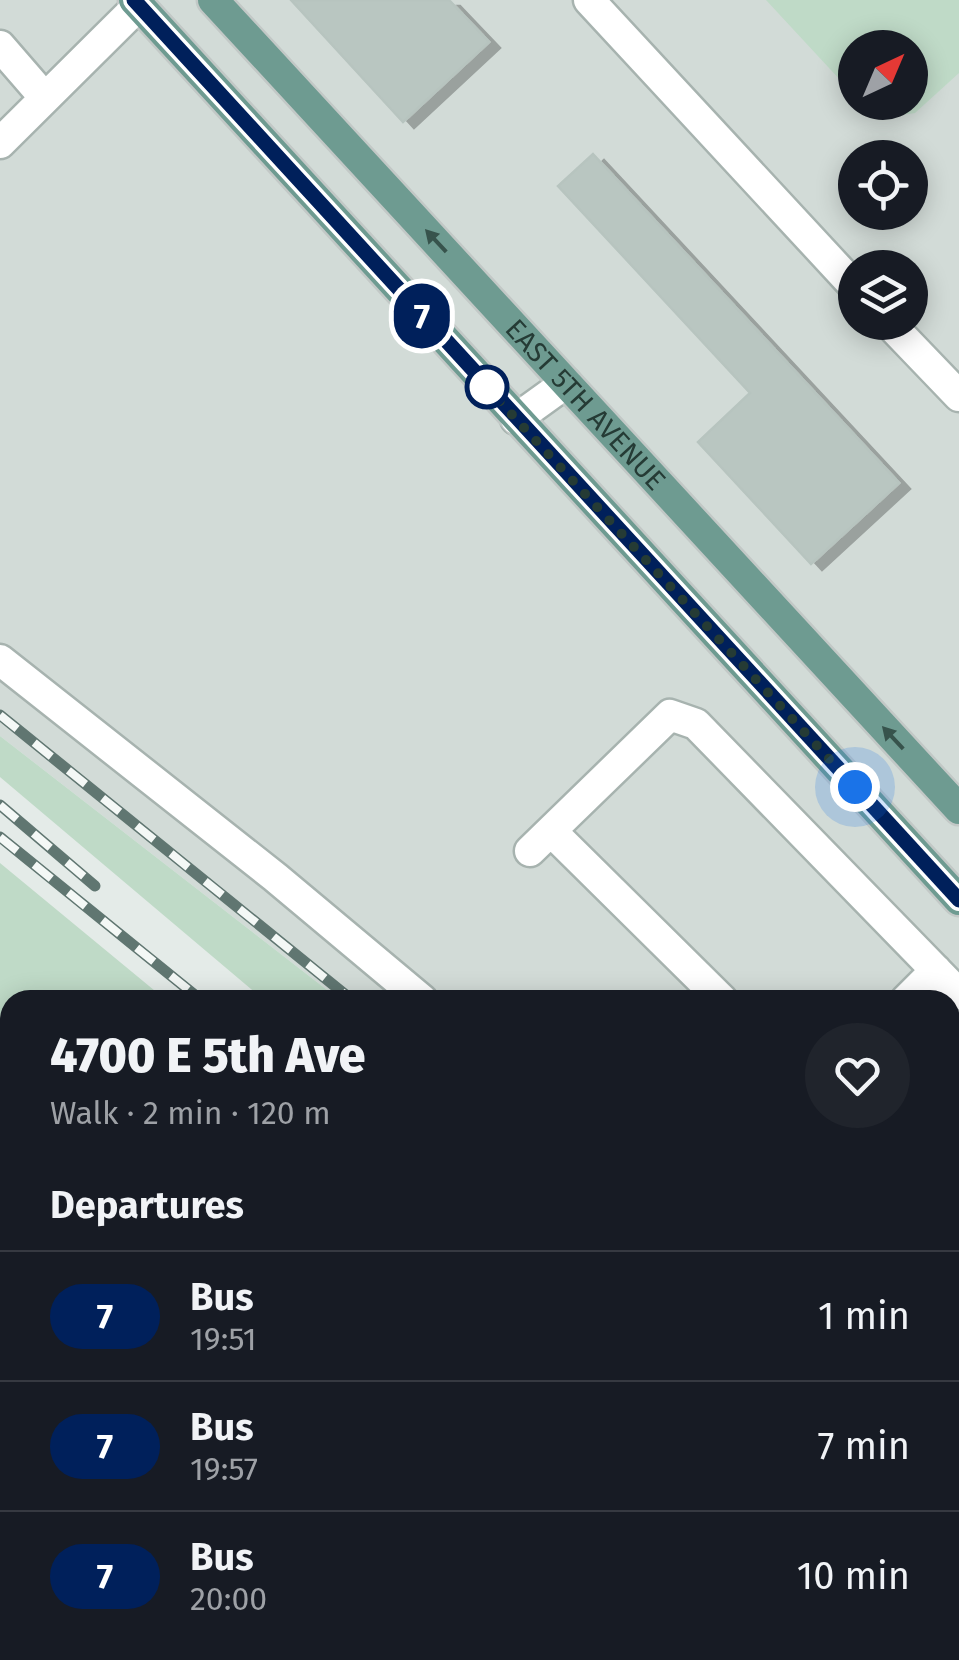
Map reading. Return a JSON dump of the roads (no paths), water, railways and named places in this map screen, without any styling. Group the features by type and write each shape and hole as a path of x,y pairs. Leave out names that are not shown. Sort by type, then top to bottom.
{"main road":[{"name":"EAST 5TH AVENUE","path":"214,0 959,809"},
{"path":"137,3 959,900"}],"lane":[{"path":"589,0 838,269"},
{"path":"0,143 137,3"},
{"path":"0,46 45,98"},
{"path":"905,340 959,396"},
{"path":"516,418 566,383"},
{"path":"0,660 275,877 410,990"},
{"path":"711,990 540,841 670,716 696,724 955,990"},
{"path":"916,990 936,970"}],"railway":[{"path":"0,715 340,990"},
{"path":"0,805 95,886"},
{"path":"0,837 189,990"}]}
